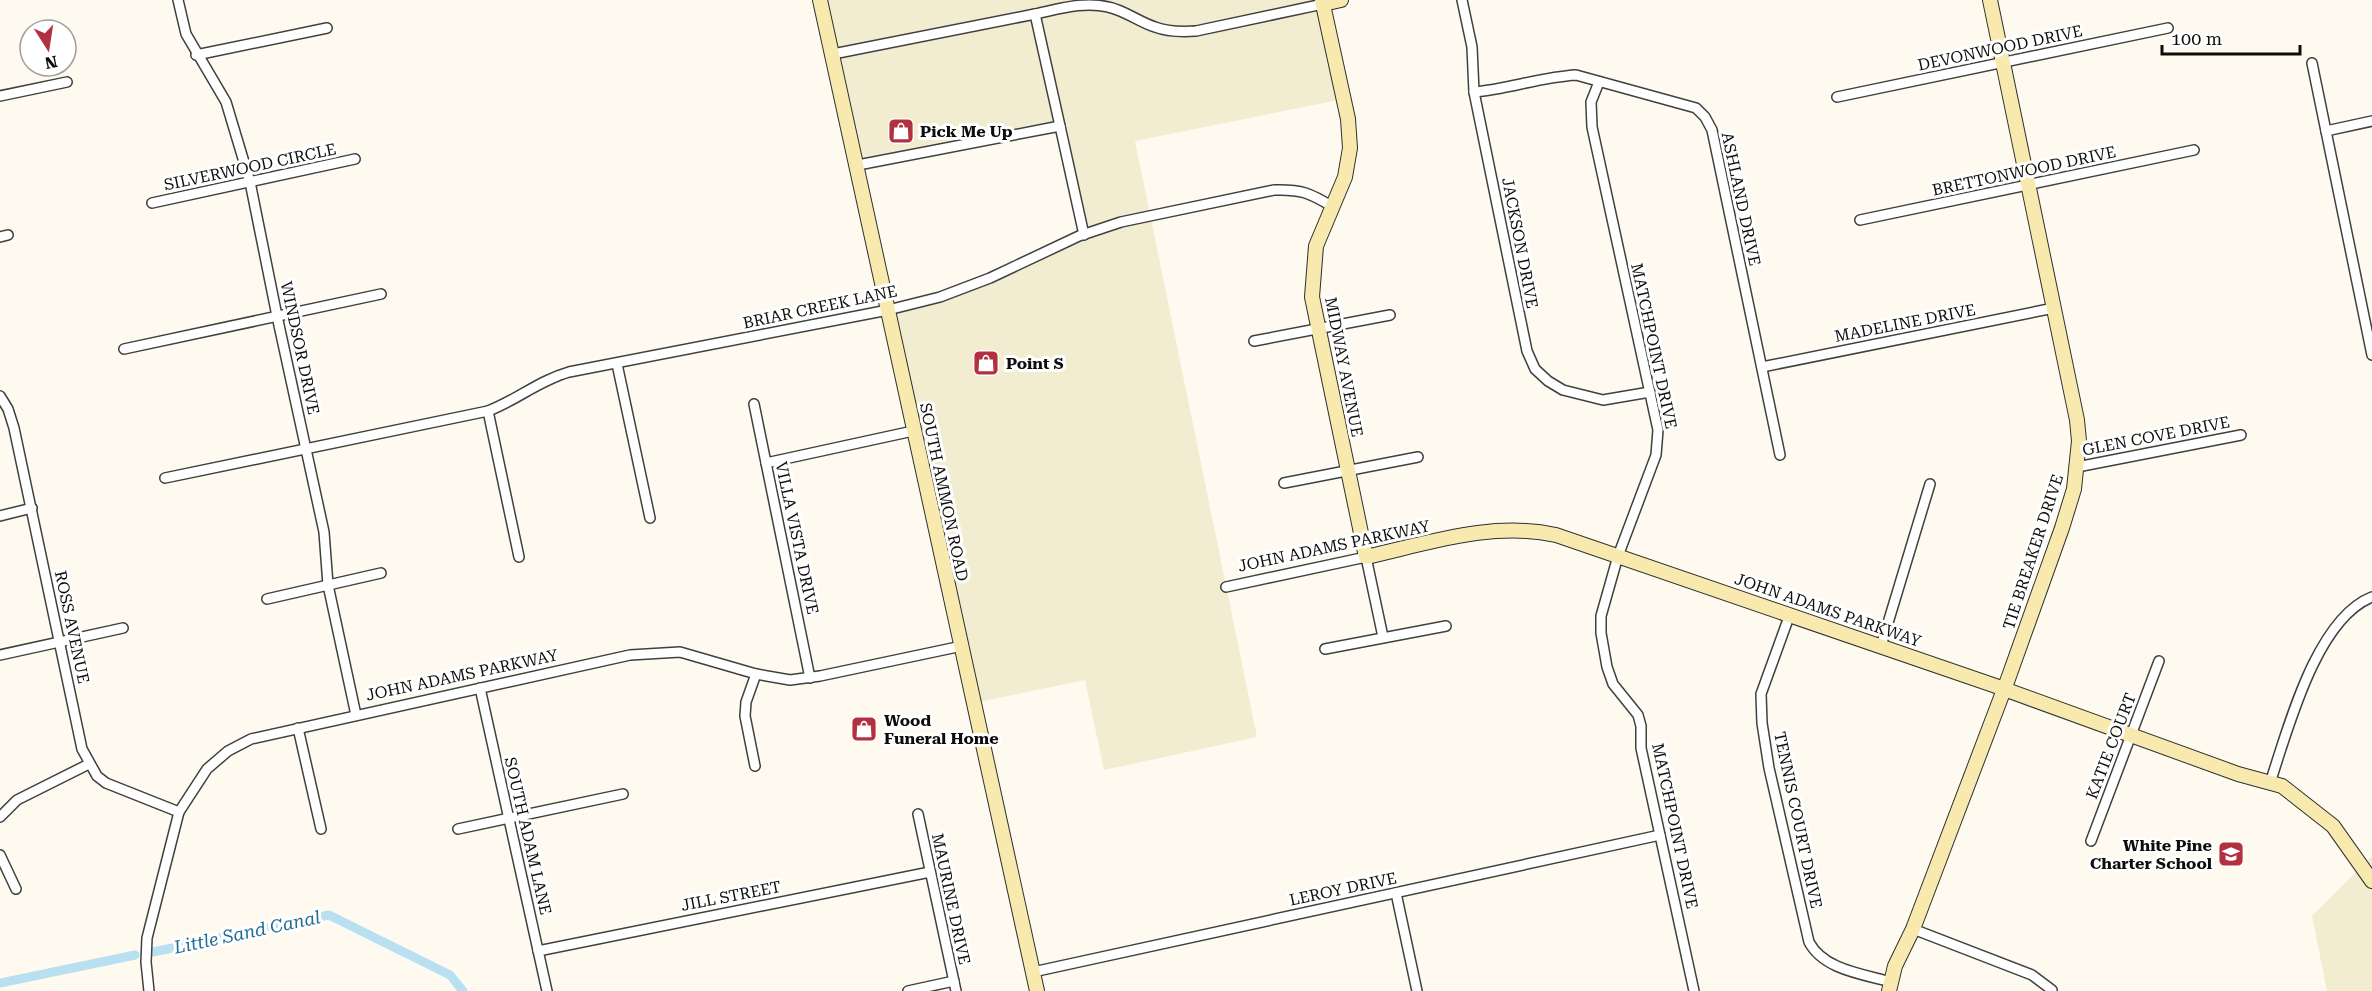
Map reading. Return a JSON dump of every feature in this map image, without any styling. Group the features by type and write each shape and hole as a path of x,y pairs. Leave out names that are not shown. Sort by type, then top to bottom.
{"street":[{"name":"WINDSOR DRIVE","path":"178,0 186,34 196,55 226,102 250,182 324,532 328,585 356,715"},
{"name":"SOUTH AMMON ROAD","path":"820,0 858,165 1037,991"},
{"path":"833,54 1079,5 1096,4 1111,7 1155,28 1174,32 1196,31 1322,2 1341,0"},
{"name":"JACKSON DRIVE","path":"1462,0 1472,47 1474,92 1527,351 1535,369 1548,381 1563,390 1603,400 1650,392"},
{"name":"TIE BREAKER DRIVE","path":"1890,987 1895,966 1913,928 2005,689 2062,528 2074,489 2077,467 2079,441 2077,420 1990,0"},
{"name":"MIDWAY AVENUE","path":"1322,2 1348,119 1350,148 1345,177 1316,246 1312,297 1383,637"},
{"path":"1035,14 1084,235"},
{"path":"196,55 327,28"},
{"name":"DEVONWOOD DRIVE","path":"1837,97 2168,28"},
{"path":"2312,63 2372,355"},
{"name":"ASHLAND DRIVE","path":"1474,92 1576,75 1696,108 1705,117 1712,130 1780,454"},
{"path":"0,96 67,82"},
{"name":"MATCHPOINT DRIVE","path":"1599,82 1591,102 1592,127 1658,430 1656,455 1618,556 1601,616 1602,642 1613,684 1638,716 1641,726 1641,748 1694,991"},
{"path":"2326,130 2372,121"},
{"path":"858,165 1060,126"},
{"name":"BRETTONWOOD DRIVE","path":"1860,220 2194,150"},
{"name":"SILVERWOOD CIRCLE","path":"152,203 355,159"},
{"name":"BRIAR CREEK LANE","path":"165,478 488,411 505,404 548,378 569,372 888,310 940,297 990,278 1084,235 1121,222 1274,190 1296,189 1310,193 1333,207"},
{"path":"124,348 381,294"},
{"name":"MADELINE DRIVE","path":"1762,368 2054,308"},
{"path":"1254,341 1390,315"},
{"path":"617,364 650,518"},
{"name":"ROSS AVENUE","path":"0,396 8,409 14,428 82,749 97,776 106,783 179,812"},
{"name":"VILLA VISTA DRIVE","path":"754,404 810,678"},
{"path":"488,411 519,557"},
{"path":"766,463 914,431"},
{"name":"GLEN COVE DRIVE","path":"2077,467 2241,435"},
{"path":"1284,483 1418,457"},
{"path":"1881,646 1930,484"},
{"path":"0,516 32,508"},
{"name":"JOHN ADAMS PARKWAY","path":"1226,586 1471,533 1533,530 1556,535 2131,733 2238,774 2282,786 2333,826 2372,881"},
{"path":"267,598 381,573"},
{"path":"2270,783 2306,677 2332,630 2363,600 2372,597"},
{"name":"TENNIS COURT DRIVE","path":"1790,614 1761,694 1762,723 1769,768 1809,942 1814,952 1831,964 1890,987"},
{"path":"1325,650 1446,626"},
{"path":"0,655 123,628"},
{"name":"JOHN ADAMS PARKWAY","path":"149,991 146,962 147,938 179,812 207,769 228,751 251,739 630,655 681,652 756,674 783,679 810,678 962,646"},
{"name":"KATIE COURT","path":"2091,841 2159,661"},
{"path":"754,766 745,716 746,702 756,674"},
{"name":"SOUTH ADAM LANE","path":"480,688 547,991"},
{"path":"298,728 321,829"},
{"path":"0,817 17,800 89,764"},
{"path":"458,829 623,794"},
{"name":"MAURINE DRIVE","path":"918,814 955,986"},
{"name":"LEROY DRIVE","path":"1033,972 1660,835"},
{"path":"0,855 16,889"},
{"name":"JILL STREET","path":"538,951 930,872"},
{"path":"1396,892 1417,991"},
{"path":"1913,928 2032,975 2052,990"},
{"path":"908,991 955,986"}],"shaded area":[{"path":"821,0 1322,0 1344,99 1135,141 1257,737 1104,770 1085,680 974,703 888,310 940,297 1087,233 1066,122 858,165"},
{"path":"2372,856 2372,991 2327,991 2312,916"}],"waterway":[{"name":"Little Sand Canal","path":"153,952 329,915 450,975 463,991"},
{"name":"Little Sand Canal","path":"0,983 135,955"}],"place":[{"name":"Pick Me Up","path":"901,131"},
{"name":"Point S","path":"986,363"},
{"name":"Wood Funeral Home","path":"864,729"},
{"name":"White Pine Charter School","path":"2231,854"}]}
